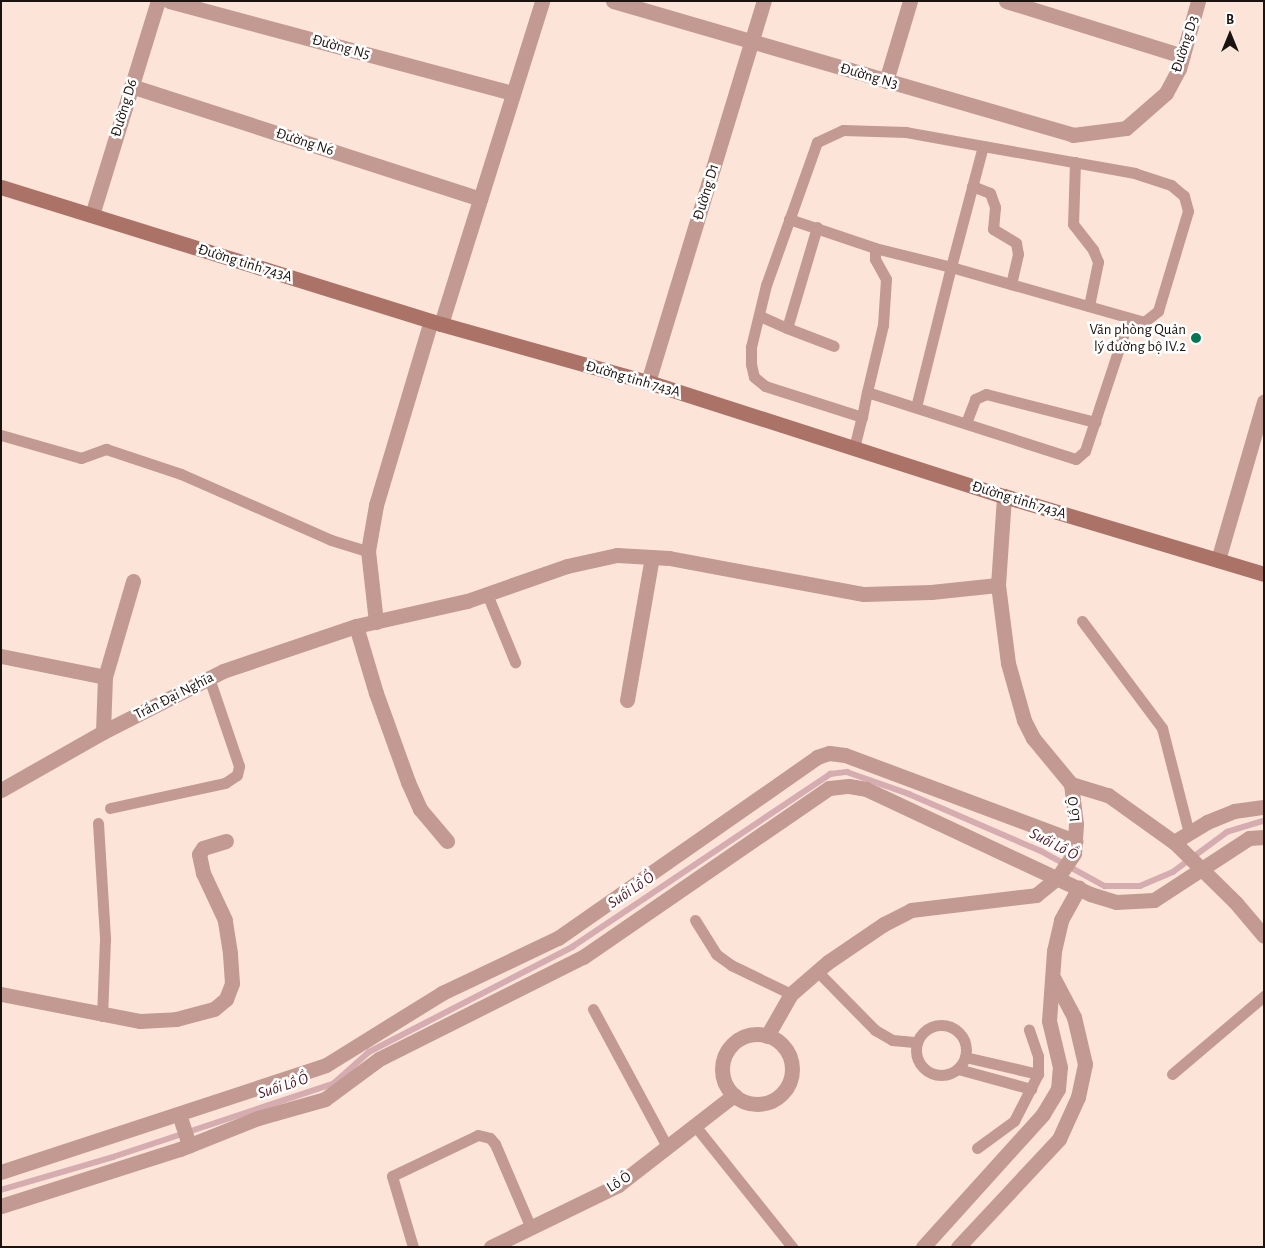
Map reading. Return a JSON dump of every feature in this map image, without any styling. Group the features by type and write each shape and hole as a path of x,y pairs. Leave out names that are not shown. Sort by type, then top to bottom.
{"main road":[{"name":"Đường tỉnh 743A","path":"1,186 436,323 648,382 1004,496 1264,574"}],"street":[{"name":"Đường D6","path":"92,215 158,1"},
{"name":"Đường N5","path":"169,1 513,93"},
{"path":"376,622 368,550 385,467 480,199 542,1"},
{"name":"Đường N3","path":"613,1 1073,135 1126,128"},
{"name":"Đường D1","path":"648,382 764,1"},
{"path":"886,81 910,1"},
{"path":"1006,1 1183,56"},
{"name":"Đường D3","path":"1126,128 1166,93 1183,56 1198,1"},
{"name":"Đường N6","path":"131,86 480,199"},
{"path":"1218,560 1264,402"},
{"name":"Lồ Ô","path":"1004,496 998,585 1016,699 1033,738 1071,784 1076,804 1075,847"},
{"name":"Trần Đại Nghĩa","path":"1,790 103,732 209,678 275,652 356,626 487,594 567,566 617,555 652,557 753,572 864,594 931,592 998,585"},
{"path":"627,700 652,557"},
{"path":"103,732 105,677 133,581"},
{"path":"356,626 376,693 408,782 420,809 447,841"},
{"path":"1,656 105,677"},
{"path":"1,1172 180,1118 326,1065 442,993 558,938 817,757 829,753 845,755 1075,847 1061,873 1036,895 911,910 884,924 817,971 791,994 767,1036"},
{"path":"1071,784 1108,795 1177,845 1200,865 1264,936"},
{"path":"1,1206 188,1141 325,1099 379,1059 583,957 829,788 849,786 866,789 1061,873 1079,888 1116,902 1154,900 1200,865 1249,838 1264,837"},
{"path":"1177,845 1188,833 1234,811 1264,807"},
{"path":"1,994 102,1016 140,1021 176,1019 199,1015 226,999 232,983 225,920 199,862 203,848 226,841"},
{"path":"923,1247 1043,1114 1058,1089 1060,1067 1049,1021 1054,979 1054,951 1061,920 1079,888"},
{"path":"958,1247 1059,1139 1078,1097 1085,1064 1074,1017 1054,979"},
{"path":"750,1035 767,1036 783,1044 789,1054 793,1065 788,1088 770,1102 759,1105 747,1103 734,1095 723,1080 724,1056 739,1039 750,1035"},
{"name":"Lồ Ô","path":"491,1247 618,1185 696,1127 734,1095"},
{"path":"180,1118 188,1141"}],"lane":[{"path":"789,219 875,248 951,267 1144,322 1158,311 1188,210 1184,196 1171,185 1135,173 906,132 843,130 828,134 817,142 789,219 766,285 760,316 750,347 754,376 765,386 862,417"},
{"path":"916,407 983,146"},
{"path":"1075,162 1073,224 1090,244 1098,262 1088,306"},
{"path":"972,186 990,193 994,207 993,228 1016,243 1018,254 1011,284"},
{"path":"787,328 817,227"},
{"path":"854,448 883,325 886,279 875,259 875,248"},
{"path":"760,316 834,346"},
{"path":"867,392 1076,459 1085,451 1129,318"},
{"path":"966,423 975,399 986,394 1095,422"},
{"path":"1,434 81,458 106,449 181,474 331,540 368,550"},
{"path":"487,594 515,662"},
{"path":"1082,621 1162,728 1188,833"},
{"path":"110,808 225,783 237,775 239,766 209,678"},
{"path":"98,823 105,939 102,1016"},
{"path":"695,920 716,954 731,965 791,994"},
{"path":"817,971 875,1030 892,1040 917,1042"},
{"path":"1172,1074 1264,996"},
{"path":"593,1009 668,1148"},
{"path":"936,1026 949,1027 960,1034 966,1045 965,1057 958,1069 946,1075 927,1070 916,1055 917,1042 924,1032 936,1026"},
{"path":"977,1148 1014,1121 1038,1074 1038,1056 1029,1030"},
{"path":"965,1057 1038,1074"},
{"path":"958,1069 1031,1089"},
{"path":"696,1127 792,1247"},
{"path":"414,1247 392,1176 478,1135 490,1138 495,1144 531,1228"}],"waterway":[{"name":"Suối Lồ Ồ","path":"1,1190 113,1157 333,1084 369,1052 572,947 830,774 847,772 909,794 1041,851 1105,886 1140,886 1173,872 1227,832 1264,821"}],"place":[{"name":"Văn phòng Quản lý đường bộ IV.2","path":"1196,338"}]}
